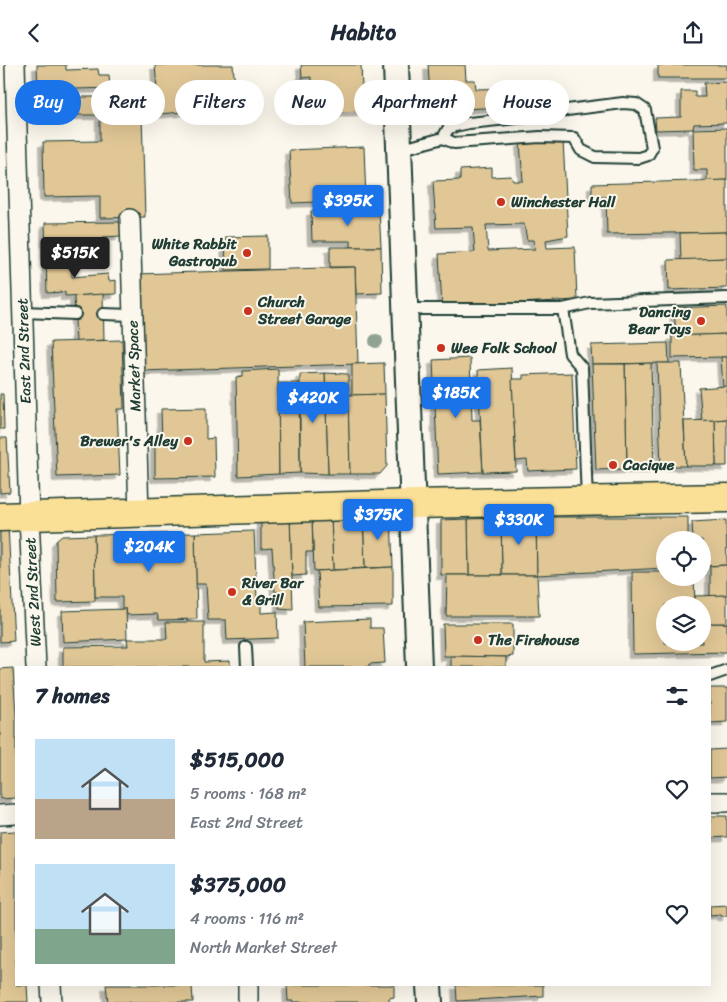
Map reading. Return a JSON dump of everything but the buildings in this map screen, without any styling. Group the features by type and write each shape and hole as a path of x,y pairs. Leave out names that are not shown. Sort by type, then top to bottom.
{"main road":[{"path":"0,517 413,504 727,498"}],"street":[{"name":"East 2nd Street","path":"15,65 29,517"},
{"path":"396,65 419,666"},
{"name":"Market Space","path":"130,219 139,513"},
{"name":"West 2nd Street","path":"29,517 36,666"},
{"path":"711,802 727,802"},
{"path":"0,815 15,815"},
{"path":"51,986 52,1002"},
{"path":"248,986 248,1002"},
{"path":"429,986 430,1002"}],"lane":[{"path":"399,150 444,138 454,143 540,137 574,138 581,150 595,157 639,158 648,155 652,148 646,109 636,104 623,103 521,118 469,123 448,129 444,138"},
{"path":"404,309 563,309 590,303 727,298"},
{"path":"563,309 570,354 582,368 587,501"},
{"path":"22,312 75,314"},
{"path":"103,315 132,315"},
{"path":"246,647 247,666"},
{"path":"711,676 727,670"}],"place":[{"name":"Winchester Hall","path":"501,202"},
{"name":"White Rabbit Gastropub","path":"247,253"},
{"name":"Church Street Garage","path":"248,311"},
{"name":"Dancing Bear Toys","path":"701,321"},
{"name":"Wee Folk School","path":"441,348"},
{"name":"Brewer's Alley","path":"188,441"},
{"name":"Cacique","path":"613,465"},
{"name":"River Bar & Grill","path":"232,592"},
{"name":"The Firehouse","path":"478,640"}]}
